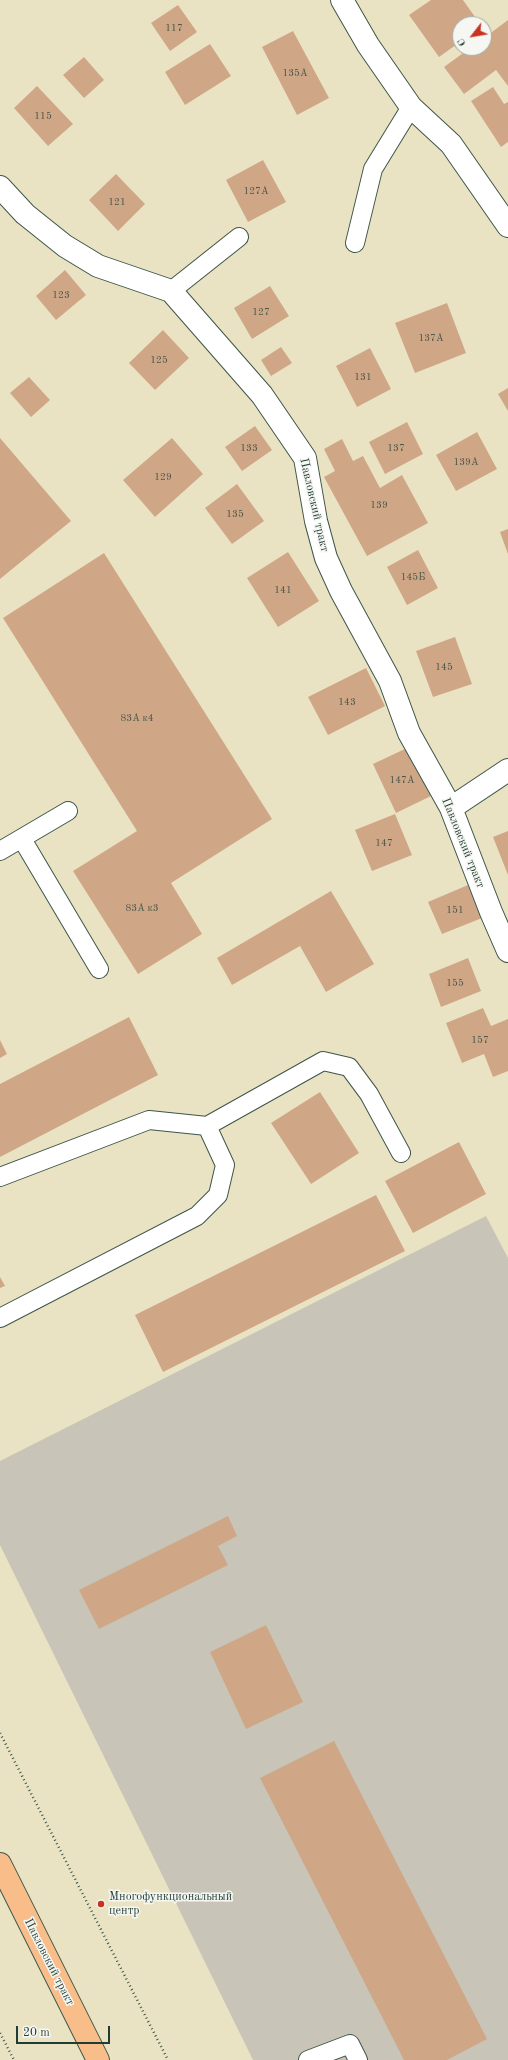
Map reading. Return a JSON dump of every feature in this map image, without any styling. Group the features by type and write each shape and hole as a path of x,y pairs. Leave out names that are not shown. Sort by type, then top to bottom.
{"main road":[{"name":"Павловский тракт","path":"0,1864 98,2060"}],"street":[{"path":"342,0 368,45 411,107 451,144 508,226"},
{"name":"Павловский тракт","path":"0,187 25,214 65,246 98,266 171,292 262,395 305,458 316,521 326,558 340,592 390,681 409,733 451,808 491,912 508,951"},
{"path":"451,808 508,770"}],"lane":[{"path":"355,243 372,170 411,107"},
{"path":"171,292 239,237"},
{"path":"0,852 68,811"},
{"path":"22,839 99,968"},
{"path":"0,1177 149,1120 207,1126 323,1062 349,1067 369,1094 401,1153"},
{"path":"0,1318 197,1216 218,1195 225,1165 207,1126"},
{"path":"308,2060 350,2044 358,2060"}],"path":[{"path":"0,1733 168,2060"},
{"path":"0,2033 14,2060"}],"shaded area":[{"path":"486,1216 508,1258 508,2060 253,2060 0,1545 0,1461"}],"building":[{"path":"431,0 463,0 474,16 452,16 452,48 439,57 409,15"},
{"path":"178,5 197,32 170,51 151,23"},
{"path":"508,20 508,86 496,70 464,94 444,67 459,56 492,56 492,32"},
{"path":"293,31 329,98 297,115 262,47"},
{"path":"210,44 231,76 185,105 165,72"},
{"path":"84,57 104,80 84,98 63,75"},
{"path":"37,86 73,124 48,146 14,108"},
{"path":"493,87 504,104 508,102 508,142 501,147 471,101"},
{"path":"263,160 286,202 248,222 226,180"},
{"path":"116,174 145,204 118,231 89,200"},
{"path":"65,270 86,295 56,320 36,296"},
{"path":"270,286 289,316 252,339 234,308"},
{"path":"447,303 466,353 415,373 395,323"},
{"path":"163,330 189,358 155,390 129,363"},
{"path":"281,347 292,363 271,376 261,360"},
{"path":"370,348 391,389 357,407 336,366"},
{"path":"29,377 50,400 31,417 10,393"},
{"path":"508,388 508,411 498,394"},
{"path":"407,422 423,454 385,474 369,442"},
{"path":"255,426 272,450 242,471 225,447"},
{"path":"477,432 497,469 456,491 436,455"},
{"path":"0,438 71,521 0,579"},
{"path":"172,438 203,474 155,517 123,480"},
{"path":"342,439 353,461 363,456 380,488 402,475 428,523 367,556 324,477 335,471 324,449"},
{"path":"237,484 264,521 232,544 205,508"},
{"path":"508,529 508,554 500,532"},
{"path":"418,550 438,588 407,605 387,567"},
{"path":"288,552 319,601 278,627 247,578"},
{"path":"104,553 272,819 171,883 202,934 138,974 73,871 137,831 3,618"},
{"path":"455,637 472,684 433,697 416,651"},
{"path":"366,668 385,706 328,735 308,697"},
{"path":"407,748 431,796 396,813 373,764"},
{"path":"395,814 412,855 372,871 355,830"},
{"path":"508,831 508,875 493,837"},
{"path":"468,885 482,918 442,934 428,902"},
{"path":"331,891 374,964 326,992 300,946 232,985 217,958"},
{"path":"468,958 481,991 441,1007 429,974"},
{"path":"483,1008 491,1026 508,1019 508,1071 493,1077 484,1054 462,1063 446,1023"},
{"path":"129,1017 158,1075 0,1157 0,1084"},
{"path":"0,1040 7,1054 0,1058"},
{"path":"320,1092 359,1153 311,1184 271,1123"},
{"path":"459,1142 486,1194 413,1233 385,1181"},
{"path":"376,1195 405,1251 163,1372 135,1315"},
{"path":"0,1277 5,1286 0,1288"},
{"path":"228,1516 237,1536 218,1546 228,1565 99,1629 79,1590"},
{"path":"266,1625 303,1702 246,1729 210,1652"},
{"path":"334,1741 487,2039 447,2060 404,2060 260,1778"}],"place":[{"name":"Многофункциональный центр","path":"101,1904"}]}
